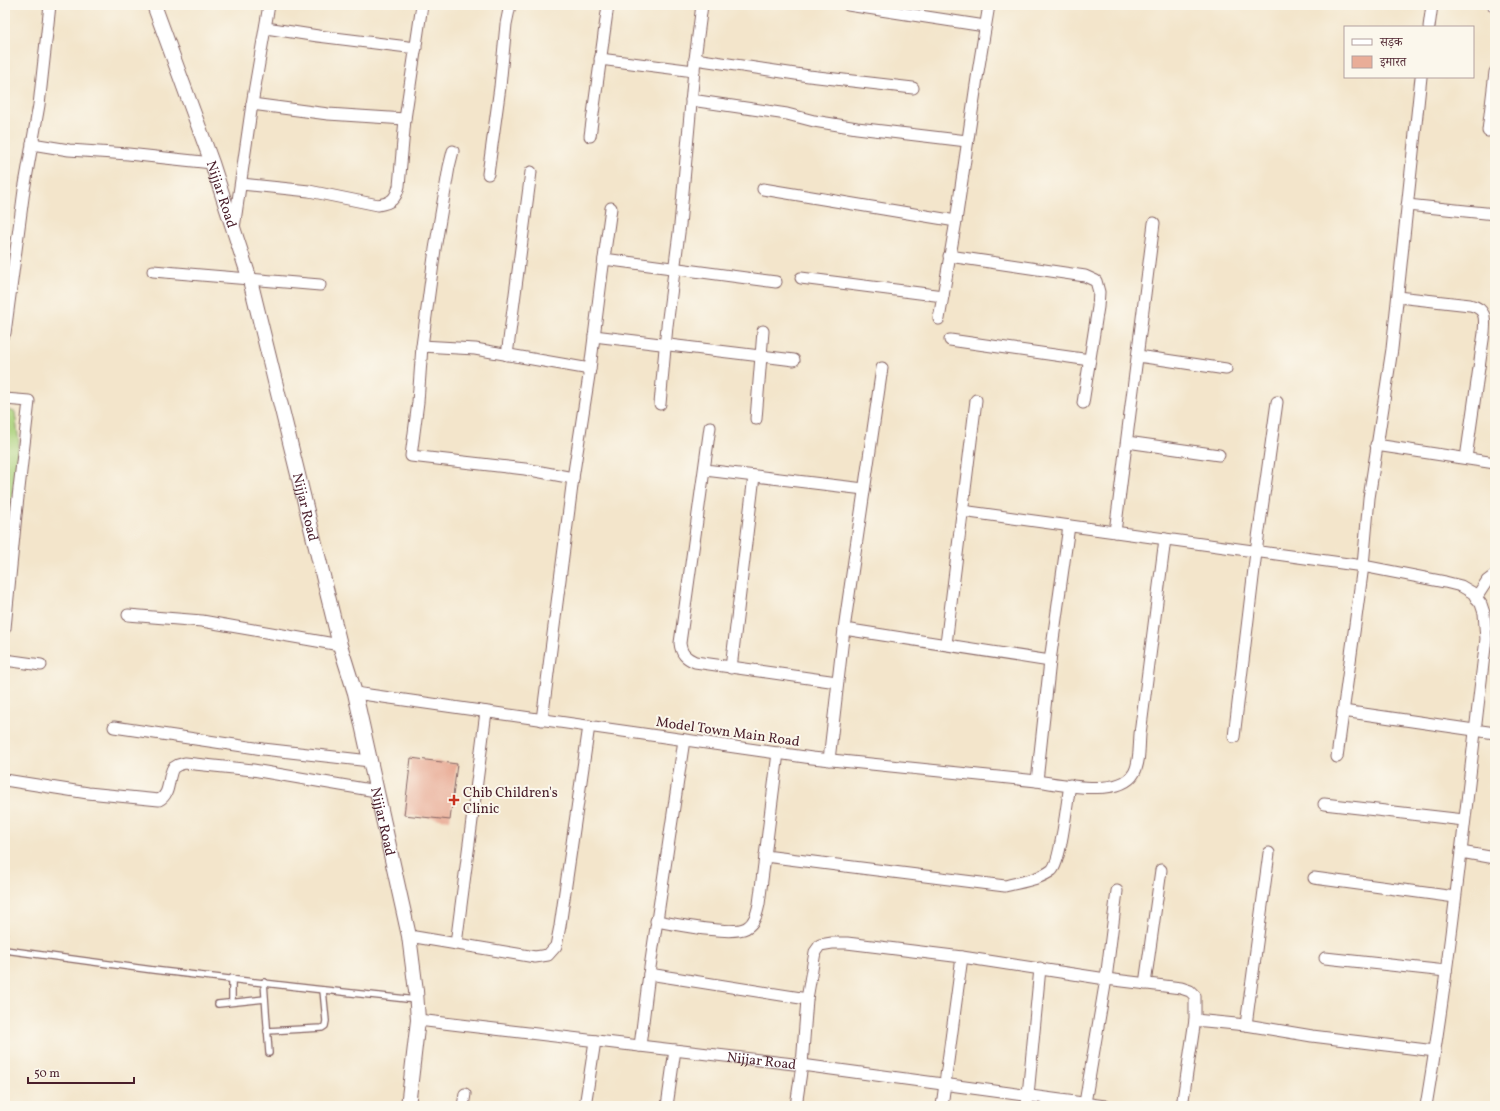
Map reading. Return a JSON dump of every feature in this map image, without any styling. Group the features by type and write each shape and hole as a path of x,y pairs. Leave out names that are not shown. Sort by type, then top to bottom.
{"street":[{"path":"5,333 39,105 50,5"},
{"name":"Nijjar Road","path":"154,5 212,163 250,280 340,645 355,693 409,936 418,1020 408,1106"},
{"path":"234,228 252,104 269,5"},
{"path":"241,184 309,191 378,205 388,204 397,194 399,186 405,119 422,5"},
{"path":"488,174 500,88 506,24 510,5"},
{"path":"590,136 608,5"},
{"path":"660,404 674,269 681,218 695,59 702,5"},
{"path":"848,5 936,17 986,26"},
{"path":"939,319 956,221 967,141 989,5"},
{"path":"1429,26 1432,5"},
{"path":"266,28 416,48"},
{"path":"600,59 694,72"},
{"path":"695,59 809,76 913,88"},
{"path":"1488,130 1495,72"},
{"path":"1337,757 1363,566 1369,498 1376,445 1392,349 1421,78"},
{"path":"691,100 787,114 814,121 858,128 967,141"},
{"path":"252,104 328,114 405,119"},
{"path":"32,144 69,150 128,154 212,163"},
{"path":"453,151 441,208 422,346 418,402 411,456 525,469 573,478"},
{"path":"507,355 531,172"},
{"path":"763,189 956,221"},
{"path":"1408,205 1495,214"},
{"path":"542,720 573,478 590,369 611,208"},
{"path":"1115,532 1154,222"},
{"path":"949,256 1085,276 1096,282 1099,292 1098,307 1083,403"},
{"path":"604,259 776,282"},
{"path":"153,271 320,285"},
{"path":"801,278 943,296"},
{"path":"1398,297 1470,305 1478,307 1482,310 1484,333 1466,458"},
{"path":"756,419 763,331"},
{"path":"594,336 794,360"},
{"path":"950,340 1090,360"},
{"path":"422,346 475,349 590,369"},
{"path":"1138,356 1226,369"},
{"path":"829,760 844,629 882,368"},
{"path":"5,399 30,401 8,570 5,628"},
{"path":"946,644 976,400"},
{"path":"1234,737 1256,552 1278,402"},
{"path":"710,427 680,644 681,650 688,659 695,662 837,682"},
{"path":"1127,442 1219,455"},
{"path":"1376,445 1495,463"},
{"path":"705,470 864,489"},
{"path":"731,668 754,476"},
{"path":"962,511 1363,566 1445,582 1461,586 1473,593 1481,604 1491,639 1475,730 1446,971 1426,1106"},
{"path":"1037,781 1050,661 1069,526"},
{"name":"Model Town Main Road","path":"355,693 829,760 1099,788 1118,785 1126,782 1135,773 1137,765 1165,539"},
{"path":"1476,598 1487,581 1495,575"},
{"path":"128,615 202,621 340,645"},
{"path":"844,629 1050,661"},
{"path":"5,660 41,665"},
{"path":"1343,711 1495,733"},
{"path":"456,944 486,712"},
{"path":"409,936 535,957 548,955 556,946 565,898 589,726"},
{"path":"114,727 263,749 370,761"},
{"path":"640,1046 656,921 684,740"},
{"path":"656,921 726,931 738,931 746,928 755,919 759,904 778,753"},
{"path":"5,780 88,792 159,800 167,793 168,783 173,768 185,763 253,770 376,791"},
{"path":"765,856 1005,886 1035,879 1052,869 1058,856 1070,785"},
{"path":"1324,804 1464,820"},
{"path":"1461,852 1495,858"},
{"path":"1246,1025 1269,853"},
{"path":"1145,984 1161,870"},
{"path":"1314,878 1455,898"},
{"path":"1085,1103 1106,978 1117,891"},
{"path":"796,1106 802,1065 807,999 815,952 820,945 847,943 962,957 1181,988 1190,991 1196,996 1195,1020 1182,1106"},
{"path":"942,1106 962,957"},
{"path":"1325,958 1446,971"},
{"path":"1028,1101 1040,968"},
{"path":"649,974 807,999"},
{"name":"Nijjar Road","path":"418,1020 802,1065 945,1084 1028,1101 1085,1103 1105,1106"},
{"path":"1195,1020 1246,1025 1312,1036 1435,1051"},
{"path":"585,1106 595,1041"},
{"path":"667,1106 675,1050"},
{"path":"463,1106 464,1094"}],"lane":[{"path":"5,922 5,931"},
{"path":"5,950 153,970 416,1000"},
{"path":"232,978 232,1002"},
{"path":"264,982 269,1053"},
{"path":"267,1031 322,1028 325,1026 326,1021 323,990"},
{"path":"218,1004 265,999"}],"green space":[{"path":"5,409 15,412 19,442 5,558"}],"building":[{"path":"411,758 457,764 450,820 404,815"}],"place":[{"name":"Chib Children's Clinic","path":"454,800"}]}
